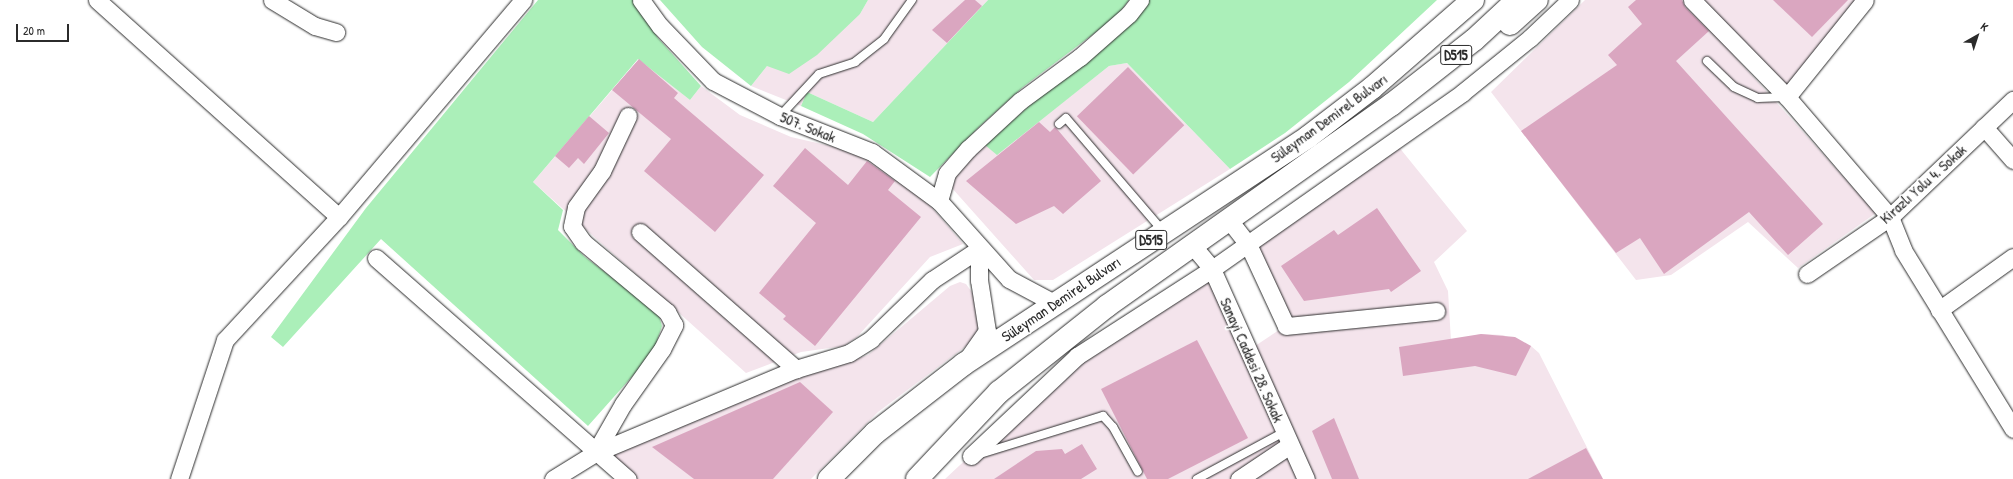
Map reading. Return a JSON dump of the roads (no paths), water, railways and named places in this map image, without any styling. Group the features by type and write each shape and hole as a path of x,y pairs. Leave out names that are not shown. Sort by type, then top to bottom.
{"highway":[{"path":"1372,88 1456,0"},
{"name":"Süleyman Demirel Bulvarı","path":"829,479 875,433 964,364 1163,231 1308,137 1372,88 1473,0"},
{"name":"Süleyman Demirel Bulvarı","path":"916,479 998,392 1107,306 1391,105 1474,40 1517,0"},
{"path":"1391,105 1476,54 1537,0"}],"street":[{"path":"97,0 339,217"},
{"path":"272,0 315,26 336,32"},
{"path":"179,479 225,340 339,217 523,0"},
{"name":"507. Sokak","path":"641,0 660,26 714,81 780,116 872,152 939,201 980,249 1009,279 1054,303"},
{"path":"939,201 947,173 968,149 1020,101 1080,57 1129,14 1140,0"},
{"path":"971,456 1077,356 1212,269 1462,93 1570,0"},
{"path":"1692,0 1787,97 1890,217 1903,250 2013,430"},
{"path":"1787,97 1865,0"},
{"name":"Kirazlı Yolu 4. Sokak","path":"1807,274 1890,217 2013,100"},
{"path":"595,453 623,404 662,349 674,326 667,312 582,242 572,226 576,207 602,171 628,116"},
{"path":"1984,127 2013,160"},
{"path":"1229,220 1248,244 1286,326 1436,311"},
{"path":"640,232 796,369"},
{"name":"Sanayi Caddesi 28. Sokak","path":"1193,246 1212,269 1306,479"},
{"path":"553,479 595,453 796,369 849,353 871,339 932,280 980,249"},
{"path":"964,364 987,332 979,280 980,249"},
{"path":"1939,310 2013,257"},
{"path":"376,258 449,320 595,453 628,479"},
{"path":"1239,479 1287,439"}],"lane":[{"path":"780,116 819,74 855,62 884,39 912,0"},
{"path":"1707,61 1734,87 1758,98 1787,97"},
{"path":"1059,124 1066,118 1163,231"},
{"path":"971,456 1103,416 1113,427 1138,472"},
{"path":"1197,479 1287,439"}]}
